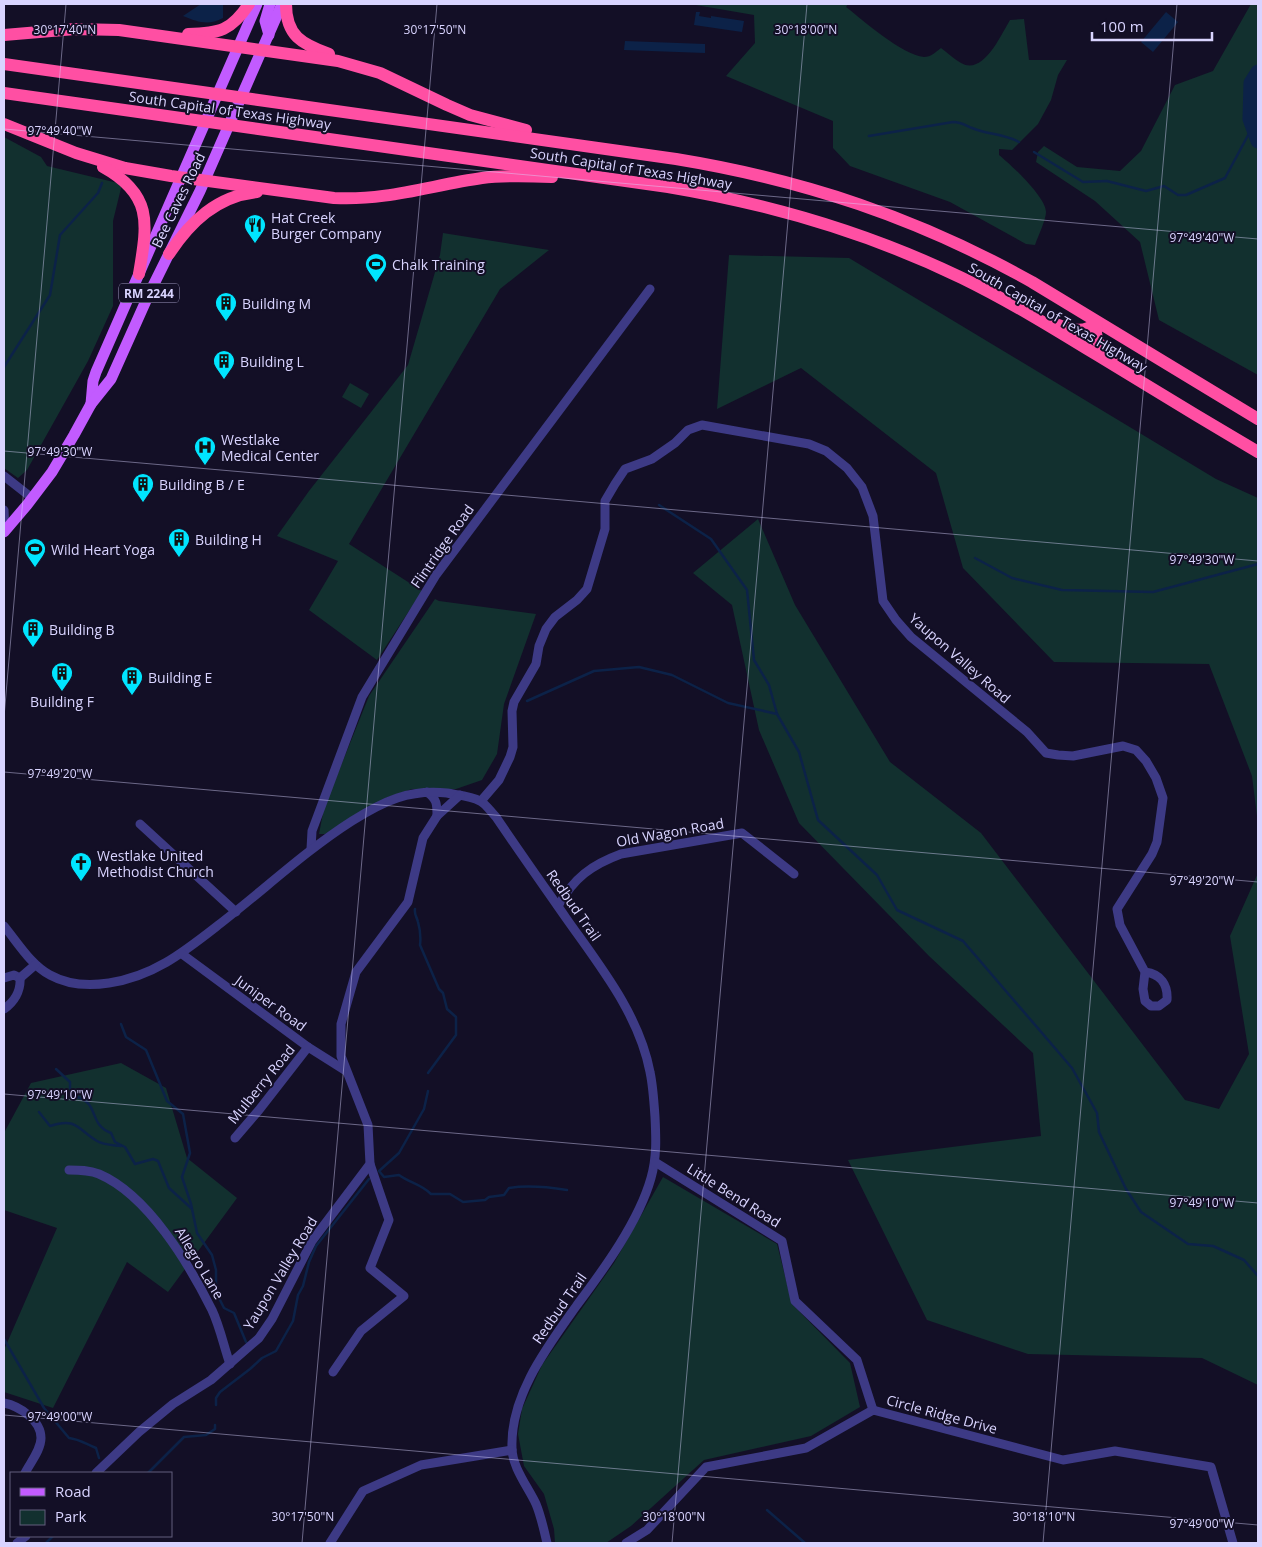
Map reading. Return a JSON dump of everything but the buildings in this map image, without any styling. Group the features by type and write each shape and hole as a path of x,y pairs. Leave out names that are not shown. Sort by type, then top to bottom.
{"highway":[{"path":"148,34 219,32 235,22 249,4"},
{"path":"286,4 292,32 309,46 352,64 394,78 446,105 470,115 621,151"},
{"path":"4,36 90,29 119,30 352,64"},
{"name":"South Capital of Texas Highway","path":"4,64 621,151 743,171 805,187 864,205 928,230 981,255 1026,279 1258,419"},
{"name":"South Capital of Texas Highway","path":"4,93 655,184 738,200 847,231 940,268 1015,306 1258,452"},
{"path":"4,124 81,155 126,168 334,198 392,196 479,178 508,176 655,184"},
{"path":"81,155 122,178 140,203 146,230 139,274"},
{"path":"169,254 196,220 218,203 245,193 277,190"},
{"path":"1015,306 1062,327 1075,330 1088,329 1097,322"},
{"path":"1097,322 1096,336 1098,344 1130,375"}],"main road":[{"name":"Bee Caves Road","path":"91,404 93,381 96,372 257,4"},
{"path":"268,35 265,21 270,4"},
{"name":"Bee Caves Road","path":"4,532 60,460 91,404 111,379 149,294 205,180 282,4"}],"street":[{"name":"Flintridge Road","path":"311,849 312,831 362,698 436,575 650,289"},
{"name":"Yaupon Valley Road","path":"481,801 499,780 508,762 513,747 512,711 514,702 536,664 539,646 546,628 555,617 577,600 587,589 605,529 605,502 625,469 652,459 688,430 702,425 809,444 826,450 847,468 862,487 873,516 883,601 911,637 1027,732 1046,753 1058,756 1072,756 1122,746 1136,750 1146,761 1156,778 1163,798 1157,842 1152,854 1117,910 1120,925 1145,972"},
{"path":"4,476 32,498"},
{"path":"4,510 4,532"},
{"path":"427,792 433,796 437,803 437,816"},
{"path":"4,926 35,965 50,975 63,981 79,984 119,981 145,974 182,954 236,912 311,849 362,815 384,803 400,796 427,792 460,795 481,801"},
{"path":"332,1372 361,1331 404,1296 370,1268 389,1220 370,1164 368,1125 341,1056 341,1024 356,972 408,902 423,838 437,816 460,795"},
{"name":"Redbud Trail","path":"481,801 496,817 610,980 627,1010 642,1044 650,1071 653,1093 656,1143 655,1162 651,1179 632,1221 600,1274 551,1342 530,1380 517,1411 512,1430 512,1450 518,1470 536,1506 548,1543"},
{"path":"140,824 236,912"},
{"name":"Old Wagon Road","path":"558,906 573,883 582,874 602,861 621,854 742,833 794,874"},
{"name":"Juniper Road","path":"182,954 308,1047 346,1070"},
{"path":"4,1009 11,1004 15,997 20,978 35,965"},
{"path":"4,978 14,975 20,978"},
{"name":"Mulberry Road","path":"235,1138 308,1047"},
{"name":"Little Bend Road","path":"655,1162 782,1241 794,1301 858,1360 872,1410"},
{"name":"Yaupon Valley Road","path":"97,1472 139,1432 173,1404 211,1380 259,1338 272,1319 312,1241 370,1164"},
{"name":"Allegro Lane","path":"69,1170 84,1170 98,1174 122,1187 164,1230 184,1260 212,1312 230,1364"},
{"path":"4,1403 21,1409 26,1413 41,1435 39,1448 26,1472"},
{"name":"Circle Ridge Drive","path":"626,1543 647,1530 706,1467 806,1448 872,1410 1063,1460 1115,1451 1211,1467 1233,1543"},
{"path":"330,1543 363,1491 422,1465 512,1450"}],"green space":[{"path":"690,4 848,4 846,7 894,44 905,50 915,55 927,57 941,48 961,63 969,66 977,64 984,59 996,44 1010,20 1024,19 1029,60 1067,60 1058,75 1051,100 1038,124 1012,150 999,149 999,155 1027,181 1044,206 1046,215 1035,245 1026,244 950,202 850,166 833,148 833,121 726,76 755,43 754,15"},
{"path":"1251,4 1258,4 1258,375 1159,320 1140,242 1095,201 1036,162 1038,152 1044,146 1077,167 1120,171 1141,151 1175,85 1213,71"},
{"path":"4,137 41,157 47,166 122,184 113,221 113,306 88,361 27,470 18,478 4,468"},
{"path":"443,233 549,250 500,289 349,544 422,591 377,660 309,610 338,561 277,536 309,491 408,365 440,255"},
{"path":"729,255 849,258 1216,479 1258,498 1258,824 1252,776 1209,664 1054,662 963,568 936,473 801,368 717,409"},
{"path":"350,383 369,394 361,408 342,397"},
{"path":"758,519 795,605 890,762 981,833 1185,1100 1219,1109 1249,1054 1230,936 1258,873 1258,1385 1202,1358 1028,1354 927,1320 848,1160 1041,1136 1033,1053 929,956 799,823 759,730 732,605 693,573"},
{"path":"435,599 536,614 504,704 497,754 482,780 456,789 412,789 385,798 325,834 319,834 324,808 369,696"},
{"path":"121,1063 166,1088 187,1158 237,1198 168,1292 127,1262 53,1408 4,1392 4,1350 57,1228 4,1210 4,1133 31,1083"},
{"path":"663,1177 777,1244 792,1304 850,1363 860,1407 811,1436 704,1460 631,1526 606,1543 555,1543 554,1529 544,1494 524,1466 518,1434 522,1409 542,1365 614,1263"}],"water":[{"path":"201,4 223,4 223,18 213,22 203,22 183,16"},
{"path":"696,12 700,12 699,16 744,21 742,32 694,25"},
{"path":"1166,12 1178,22 1153,52 1141,42"},
{"path":"625,41 705,44 705,53 624,50"}],"waterway":[{"path":"1258,72 1251,83 1250,119 1258,141"},
{"path":"869,136 953,122 1019,142"},
{"path":"1034,152 1083,182 1107,181 1146,191 1164,186 1178,195 1186,195 1225,178 1253,126"},
{"path":"4,367 50,295 60,235 98,193 102,183"},
{"path":"659,505 711,539 747,590 754,660 769,685 777,714 799,752 818,820 877,875 897,910 963,941 1072,1068 1097,1113 1099,1132 1126,1189 1141,1212 1188,1244 1213,1246 1244,1260 1258,1276"},
{"path":"975,558 1012,578 1062,590 1153,592 1258,564"},
{"path":"527,701 594,671 639,667 672,675 728,703 777,714"},
{"path":"415,909 420,930 420,945 439,989 443,993 447,1009 456,1017 456,1035 428,1073"},
{"path":"121,1024 126,1037 146,1050 167,1101 183,1114 190,1153 182,1177 191,1204 197,1233 212,1255 216,1270 216,1292 224,1308 234,1313 246,1342"},
{"path":"56,1069 70,1082 73,1096 87,1103 99,1124 111,1133 115,1142 125,1147 135,1164 153,1159 158,1161 169,1188 191,1208"},
{"path":"428,1091 424,1109 399,1153 379,1171 384,1177 399,1175 431,1194 450,1194 463,1202 485,1200 489,1197 504,1195 509,1188 516,1187 567,1190"},
{"path":"39,1112 50,1126 71,1124 99,1142 121,1146"},
{"path":"216,1405 216,1398 220,1392 262,1358 276,1351 293,1321 298,1295 303,1286 309,1262 316,1246 369,1179"},
{"path":"4,1339 44,1408 69,1438 96,1448 99,1458"},
{"path":"149,1472 184,1437 206,1435 215,1429 215,1425"},
{"path":"767,1510 805,1543"},
{"path":"46,1543 52,1537"}],"place":[{"name":"Hat Creek Burger Company","path":"255,244"},
{"name":"Chalk Training","path":"376,283"},
{"name":"Building M","path":"226,322"},
{"name":"Building L","path":"224,380"},
{"name":"Westlake Medical Center","path":"205,466"},
{"name":"Building B / E","path":"143,503"},
{"name":"Building H","path":"179,558"},
{"name":"Wild Heart Yoga","path":"35,568"},
{"name":"Building B","path":"33,648"},
{"name":"Building F","path":"62,692"},
{"name":"Building E","path":"132,696"},
{"name":"Westlake United Methodist Church","path":"81,882"}]}
